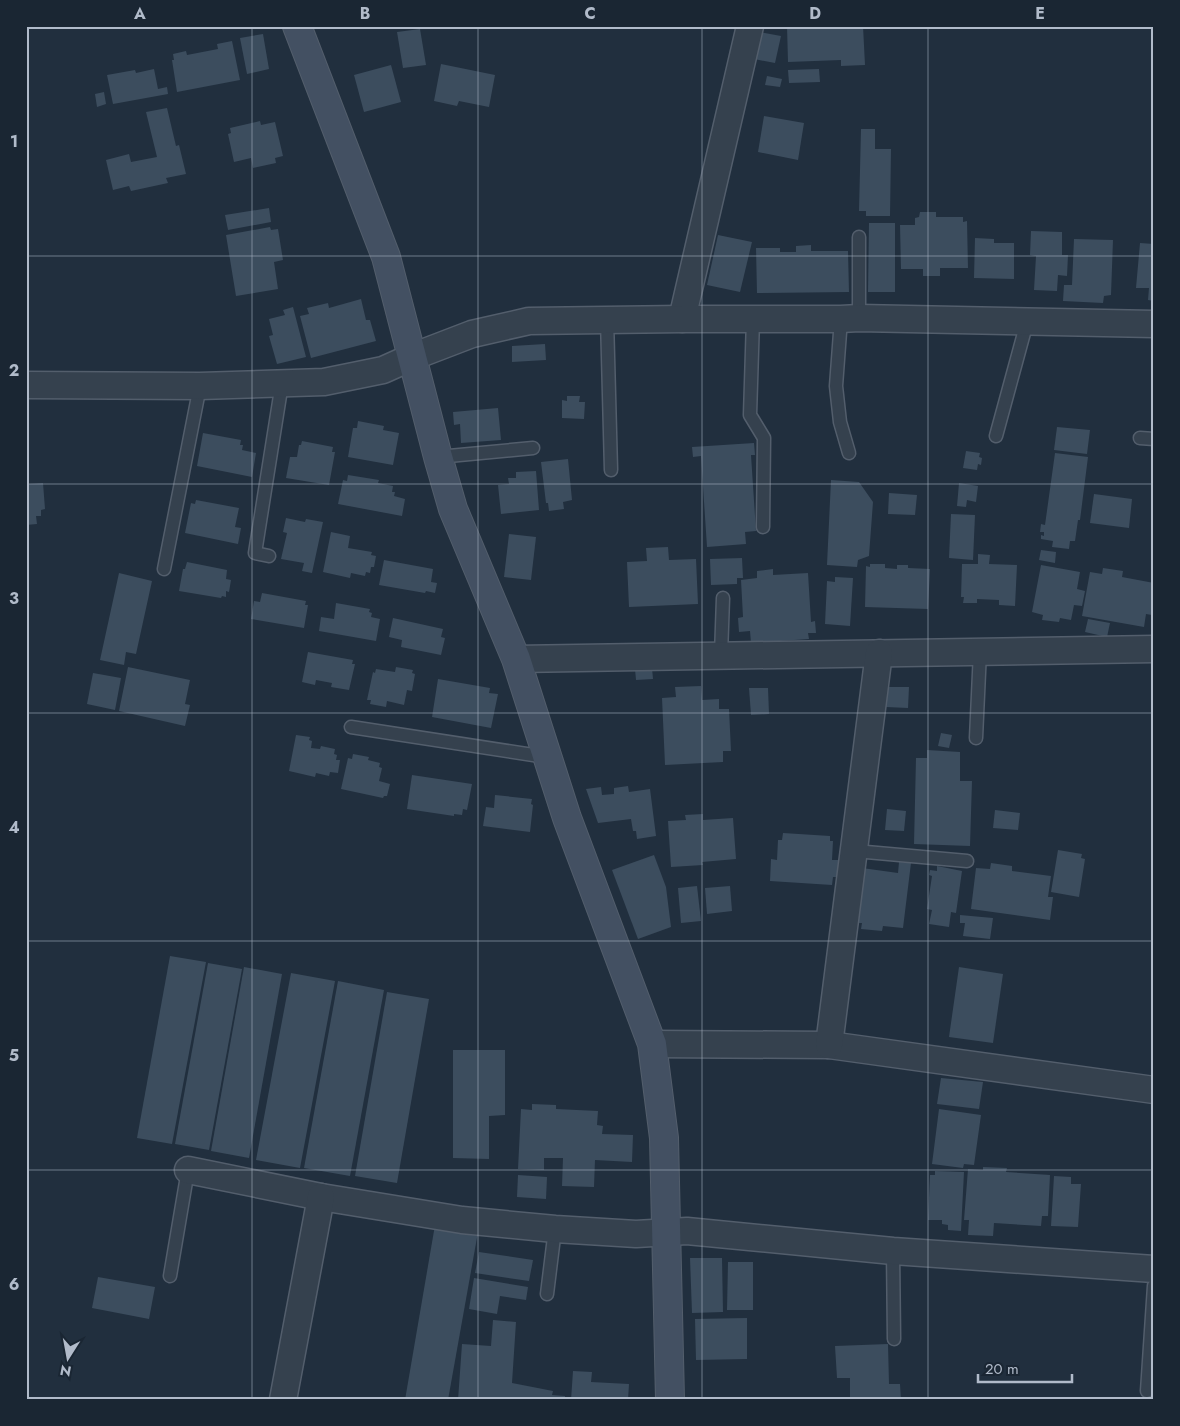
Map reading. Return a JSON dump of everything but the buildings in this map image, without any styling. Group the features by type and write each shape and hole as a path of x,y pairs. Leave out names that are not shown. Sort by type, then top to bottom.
{"street":[{"path":"297,26 386,257 453,510 516,659 567,818 652,1044 664,1138 670,1400"},
{"path":"682,319 750,26"},
{"path":"26,385 200,386 324,382 383,370 472,334 529,322 607,319 850,319 1154,324"},
{"path":"516,659 1154,649"},
{"path":"829,1045 879,653"},
{"path":"652,1044 829,1045 1154,1090"},
{"path":"188,1170 321,1197 462,1220 554,1229 636,1234 687,1231 893,1251 1154,1269"},
{"path":"284,1400 321,1197"}],"lane":[{"path":"849,453 840,422 836,386 850,319 859,238"},
{"path":"607,319 611,470"},
{"path":"753,319 750,415 764,438 763,527"},
{"path":"996,436 1027,322"},
{"path":"269,556 255,553 282,383"},
{"path":"164,569 200,386"},
{"path":"1140,438 1154,440"},
{"path":"438,457 533,448"},
{"path":"721,655 723,598"},
{"path":"976,738 980,651"},
{"path":"350,727 546,757"},
{"path":"855,851 967,860"},
{"path":"170,1276 188,1170"},
{"path":"547,1294 554,1229"},
{"path":"893,1251 894,1339"},
{"path":"1147,1392 1154,1286"}]}
